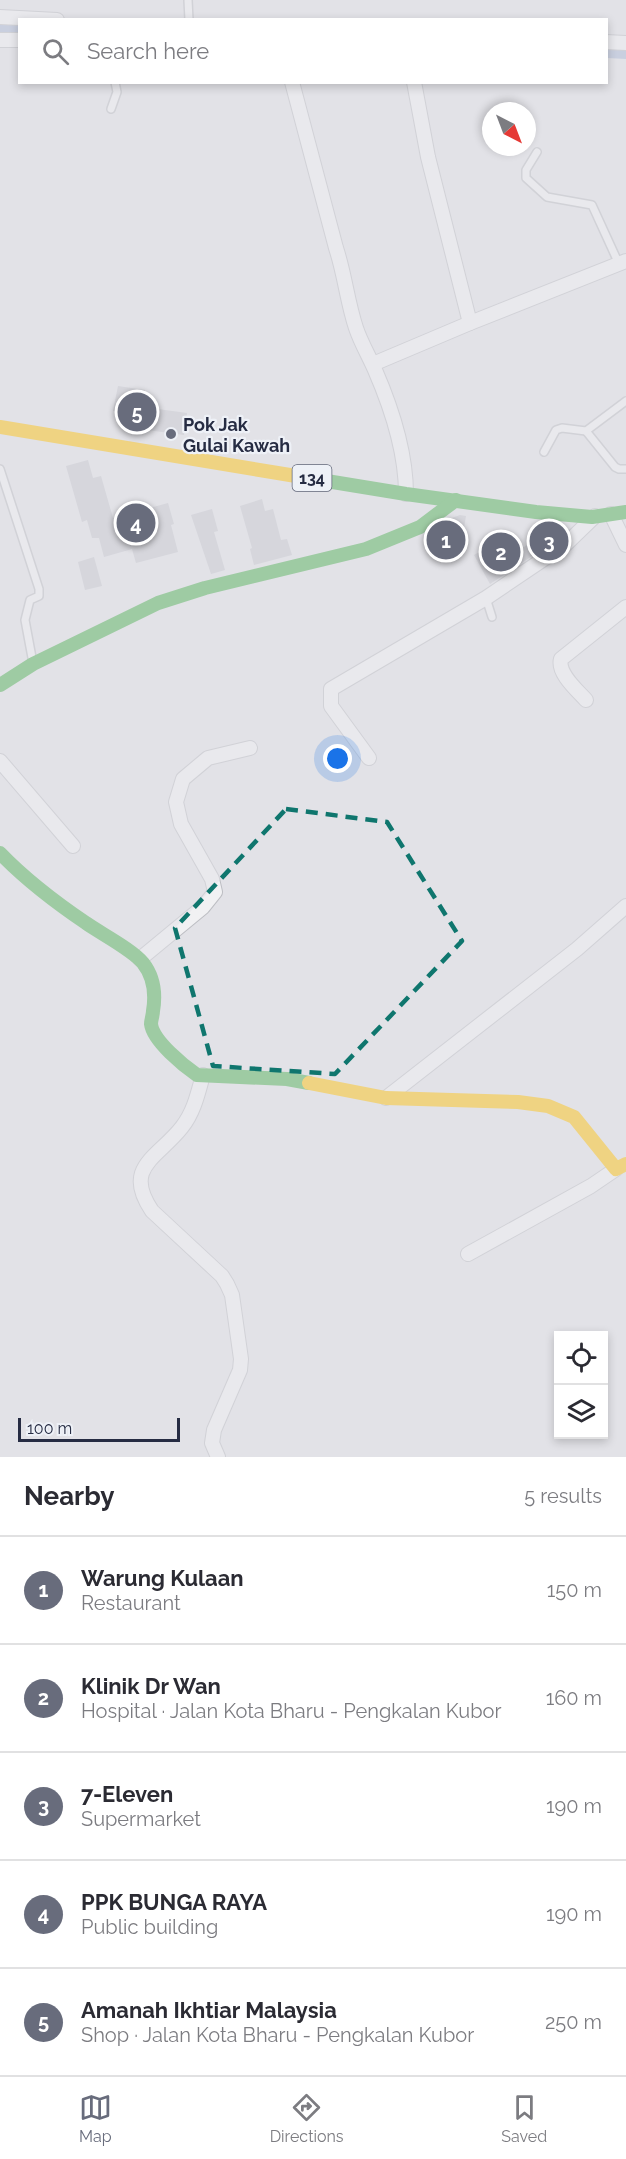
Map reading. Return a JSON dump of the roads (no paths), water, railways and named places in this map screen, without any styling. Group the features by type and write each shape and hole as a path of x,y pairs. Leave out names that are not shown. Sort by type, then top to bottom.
{"street":[{"path":"0,17 19,18"},
{"path":"0,40 18,40"},
{"path":"608,42 626,43"},
{"path":"293,84 344,271 348,303 362,344 385,393 404,458 406,494"},
{"path":"414,84 428,157 470,323"},
{"path":"373,364 623,262"},
{"name":"134","path":"0,427 406,494 537,512 595,516 626,512"},
{"path":"0,685 33,664 158,603 205,588 355,553 401,537 432,520 456,500"},
{"path":"611,514 626,545"},
{"path":"369,758 331,706 331,688 486,598 566,544 595,516"},
{"path":"586,700 562,672 561,659 626,607"},
{"path":"140,959 206,905 215,892 212,879 181,824 176,802 183,779 208,758 250,748"},
{"path":"0,761 73,846"},
{"path":"0,853 24,876 59,903 140,959 148,969 156,989 151,1024 155,1033 190,1071 203,1076 287,1079 386,1098 518,1102 555,1108 574,1117 621,1166 591,1186 468,1254"},
{"path":"386,1098 577,949 626,906"},
{"path":"203,1076 190,1114 182,1127 143,1169 140,1185 143,1198 152,1211 222,1276 232,1294 241,1359 240,1370 213,1430 212,1443 218,1457"}],"lane":[{"path":"188,0 189,18"},
{"path":"111,109 117,92 115,84"},
{"path":"537,152 526,170 525,174 529,181 547,197 592,205 623,262"},
{"path":"585,431 626,401"},
{"path":"544,452 556,430 562,428 585,431 615,467 626,469"},
{"path":"0,469 39,589 39,596 30,600 25,620 33,664"},
{"path":"486,598 492,617"}],"water":[{"path":"0,24 18,25 18,35 0,35"},
{"path":"608,45 626,46 626,59 608,58"}],"place":[{"name":"Amanah Ikhtiar Malaysia","path":"137,412"},
{"name":"Pok Jak Gulai Kawah","path":"171,434"},
{"name":"PPK BUNGA RAYA","path":"136,523"},
{"name":"Warung Kulaan","path":"446,540"},
{"name":"7-Eleven","path":"549,541"},
{"name":"Klinik Dr Wan","path":"501,552"}]}
